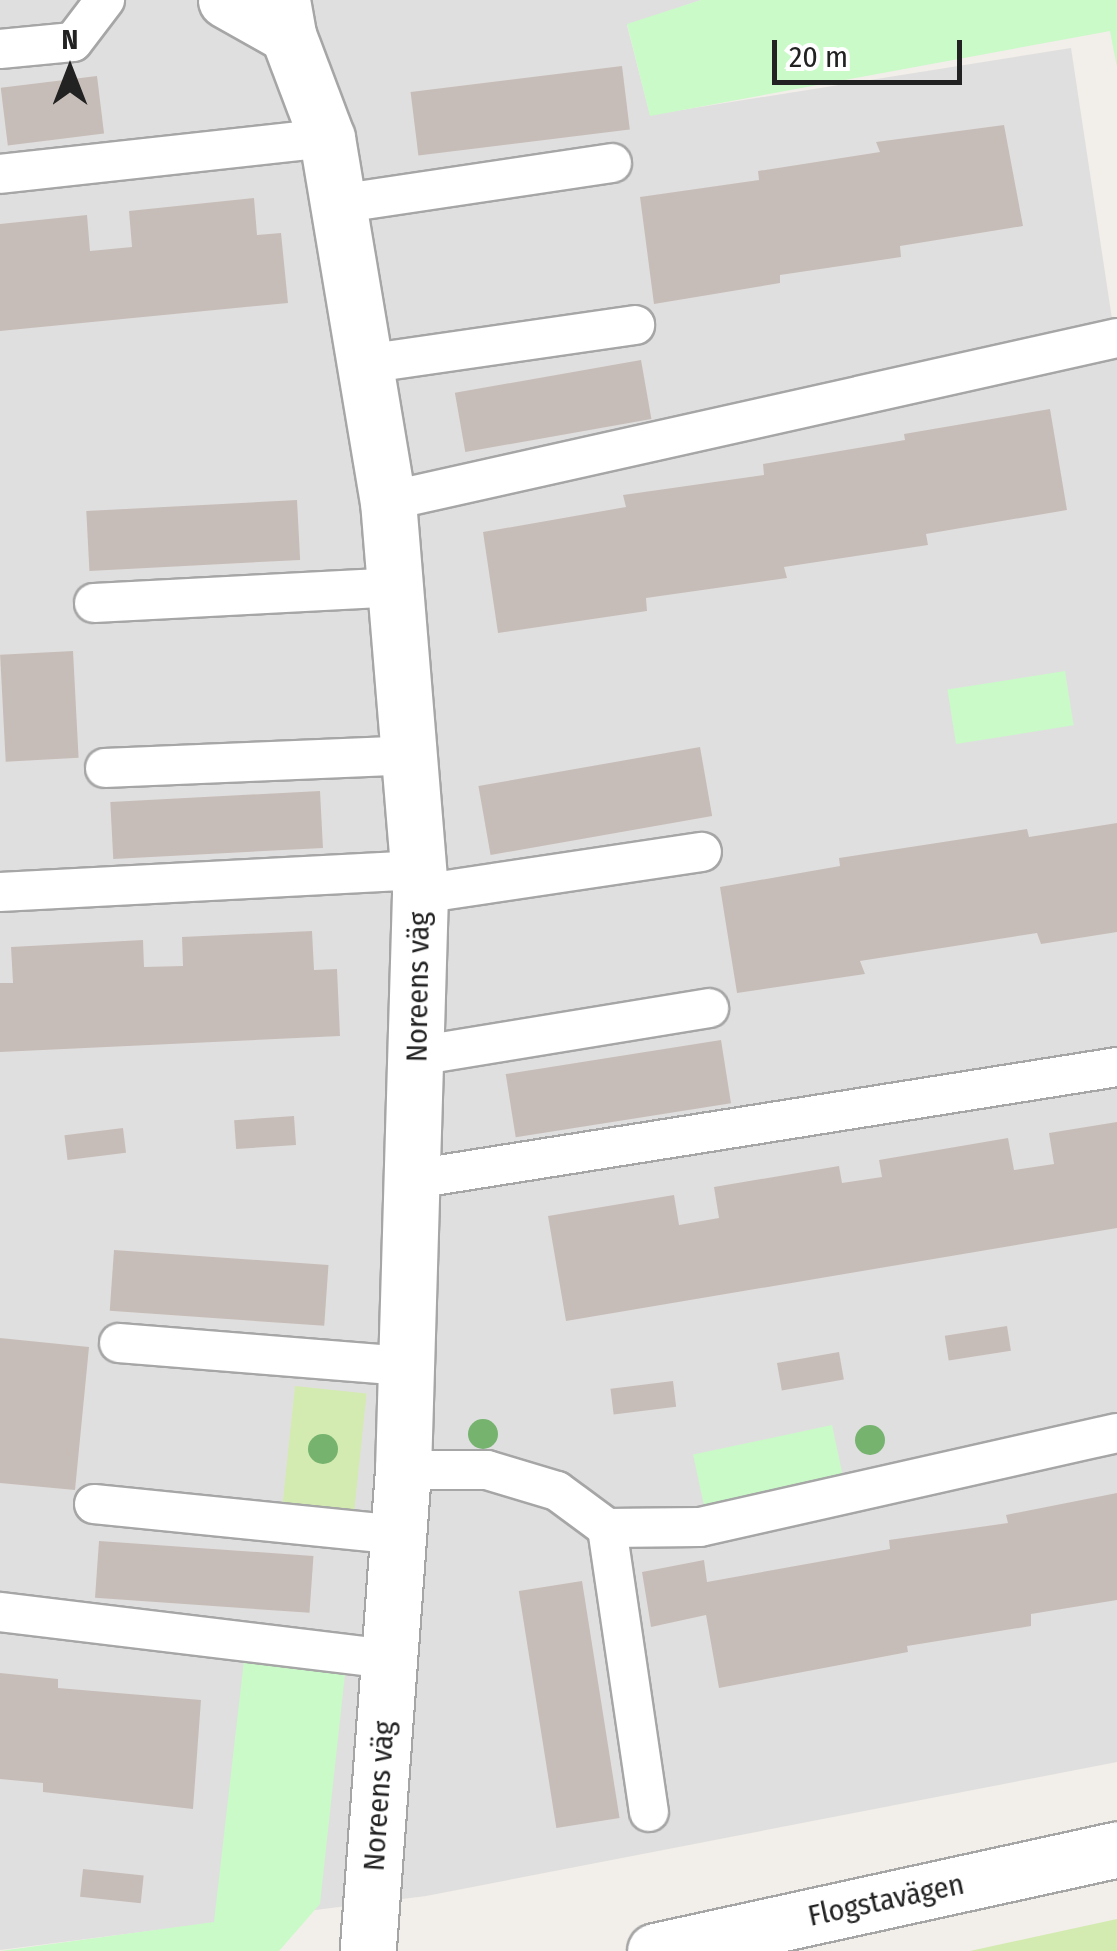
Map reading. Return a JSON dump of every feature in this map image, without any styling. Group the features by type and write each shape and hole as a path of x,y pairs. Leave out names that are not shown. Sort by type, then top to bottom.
{"street":[{"name":"Noreens väg","path":"226,0 285,18 327,138 388,502 420,882 403,1470 368,1951"},
{"name":"Flogstavägen","path":"655,1951 1110,1860"}],"lane":[{"path":"0,49 73,42 105,0"},
{"path":"0,174 327,138"},
{"path":"338,204 612,163"},
{"path":"365,364 635,326"},
{"path":"388,502 1117,338"},
{"path":"94,603 396,587"},
{"path":"105,768 409,755"},
{"path":"0,892 420,882 702,852"},
{"path":"417,1056 709,1008"},
{"path":"414,1179 1117,1067"},
{"path":"118,1343 406,1366"},
{"path":"403,1470 487,1470 557,1491 607,1528 700,1527 1117,1432"},
{"path":"94,1504 398,1535"},
{"path":"607,1528 649,1812"},
{"path":"0,1612 389,1659"}],"shaded area":[{"path":"0,0 701,0 627,25 650,115 1071,48 1117,352 1117,1762 426,1896 0,1950"}],"green space":[{"path":"701,0 1117,0 1117,67 1110,31 650,116 627,24"},
{"path":"1065,671 1074,725 956,744 947,690"},
{"path":"295,1386 367,1394 354,1510 283,1502"},
{"path":"832,1425 843,1478 704,1507 693,1455"},
{"path":"244,1660 345,1674 320,1904 279,1951 0,1951 214,1922"},
{"path":"1117,1919 1117,1951 970,1951"}],"building":[{"path":"622,66 630,130 418,155 411,92"},
{"path":"97,76 104,134 8,145 1,88"},
{"path":"1004,125 1023,226 900,246 901,257 780,275 780,283 654,304 640,197 759,180 758,171 880,152 876,142"},
{"path":"254,198 257,235 281,233 288,303 0,331 0,224 87,215 90,251 132,247 129,211"},
{"path":"641,360 651,419 465,452 455,393"},
{"path":"1050,409 1067,510 926,534 928,545 784,567 787,578 646,598 647,611 498,633 483,532 626,507 623,495 764,475 763,464 905,440 904,434"},
{"path":"297,500 300,560 89,571 86,511"},
{"path":"73,651 79,758 6,762 0,655"},
{"path":"700,747 712,816 491,855 478,786"},
{"path":"320,791 323,848 113,859 110,802"},
{"path":"1117,823 1117,932 1041,944 1037,933 860,961 865,974 737,993 720,887 840,866 839,858 1027,829 1029,837"},
{"path":"312,931 314,970 337,969 340,1036 0,1052 0,983 13,983 11,947 143,940 144,967 183,966 182,937"},
{"path":"721,1040 731,1103 516,1137 506,1074"},
{"path":"294,1116 296,1145 236,1149 234,1120"},
{"path":"1117,1122 1117,1228 566,1321 548,1216 674,1195 679,1225 719,1218 714,1187 839,1166 842,1183 882,1177 879,1160 1008,1138 1014,1170 1054,1164 1049,1133"},
{"path":"123,1128 126,1153 67,1160 64,1135"},
{"path":"114,1250 328,1265 324,1326 110,1311"},
{"path":"1007,1326 1011,1351 949,1361 945,1336"},
{"path":"0,1338 89,1347 75,1490 0,1483"},
{"path":"839,1352 844,1380 782,1391 777,1363"},
{"path":"673,1381 676,1407 614,1414 610,1389"},
{"path":"1117,1493 1117,1600 1031,1614 1031,1626 907,1646 908,1652 719,1688 706,1615 651,1627 642,1572 704,1560 707,1582 890,1549 889,1540 1008,1523 1006,1515"},
{"path":"99,1541 313,1556 310,1613 95,1598"},
{"path":"582,1581 620,1818 556,1828 519,1591"},
{"path":"0,1673 58,1679 58,1688 201,1700 193,1809 43,1792 43,1783 0,1779"},
{"path":"83,1869 144,1875 141,1903 80,1897"}]}
